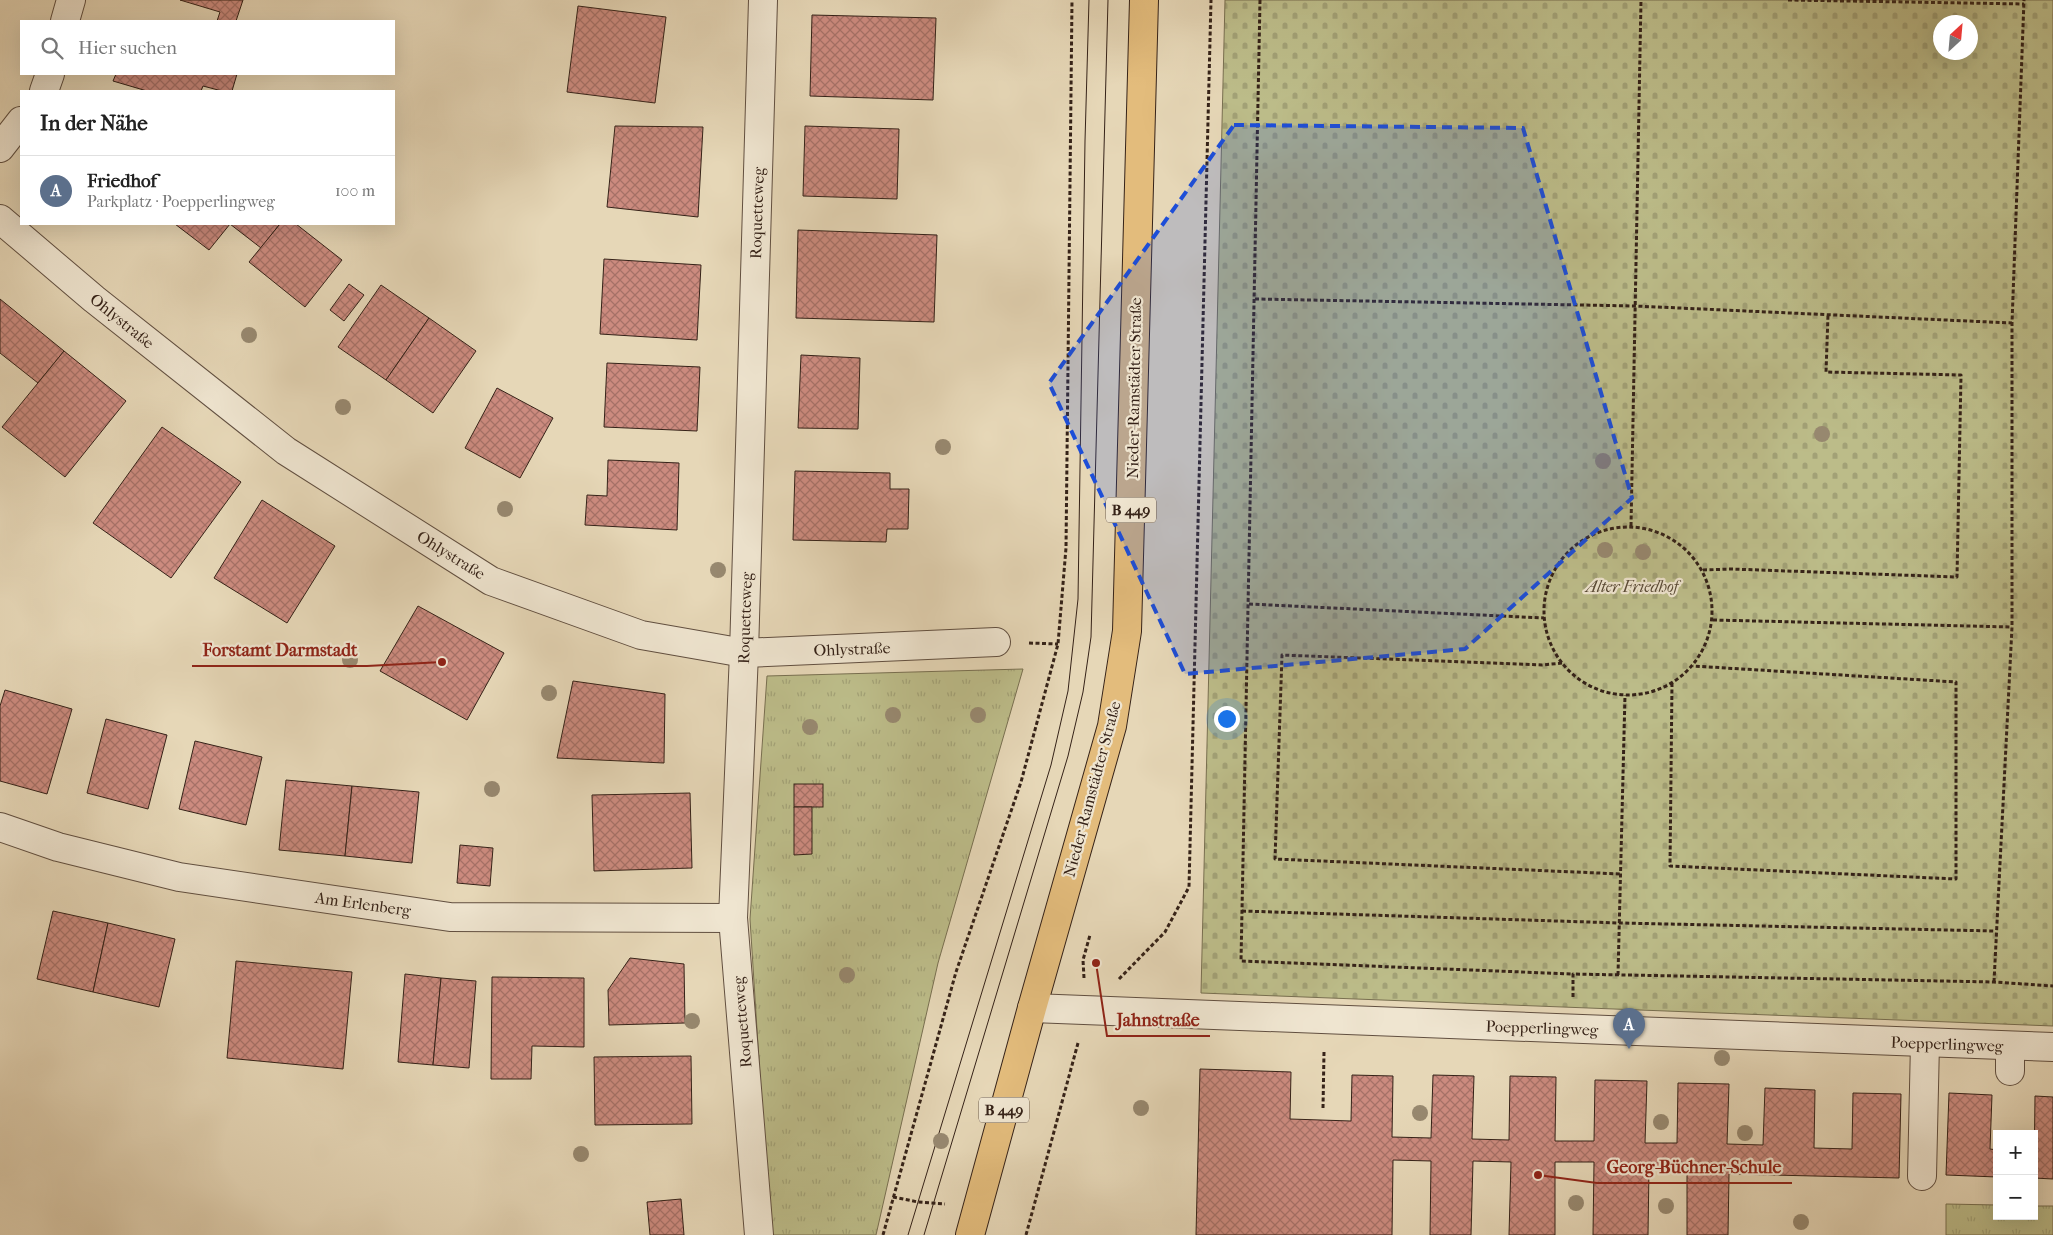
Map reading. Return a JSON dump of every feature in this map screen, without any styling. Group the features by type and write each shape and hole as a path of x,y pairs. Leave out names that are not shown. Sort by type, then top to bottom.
{"main road":[{"name":"Nieder-Ramstädter Straße","path":"970,1235 1112,726 1127,631 1144,0"}],"street":[{"path":"65,20 71,0"},
{"name":"Roquetteweg","path":"759,1235 734,918 744,653 763,0"},
{"path":"44,90 50,75"},
{"path":"0,148 20,122"},
{"name":"Ohlystraße","path":"0,219 94,299 286,451 492,581 641,635 744,653 996,642"},
{"name":"Am Erlenberg","path":"0,827 58,847 179,877 450,917 734,918"},
{"name":"Poepperlingweg","path":"1032,1008 1573,1030 1925,1056 2010,1058 2053,1047"},
{"path":"1922,1176 1925,1056"}],"path":[{"path":"883,1235 956,972 1021,782 1058,644 1066,548 1072,0"},
{"path":"1026,1235 1087,1011 1166,932 1189,887 1211,0"},
{"path":"1260,0 1241,961 1573,974 1994,982 2053,986"},
{"path":"1630,526 1641,0"},
{"path":"1788,0 2024,2 2012,323 2012,627 1994,982"},
{"path":"1254,299 1635,306 2012,323"},
{"path":"1703,570 1731,569 1957,577 1961,375 1826,372 1828,315"},
{"path":"1630,526 1658,531 1682,545 1703,570 1712,592 1713,620 1707,645 1693,666 1672,683 1651,693 1625,695 1601,691 1580,680 1562,663 1550,642 1544,618 1546,590 1558,564 1577,543 1602,530 1630,526"},
{"path":"1249,604 1544,618"},
{"path":"1713,620 2012,627"},
{"path":"1562,663 1542,665 1282,654 1275,859 1621,874"},
{"path":"1672,683 1670,866 1956,879 1956,682 1693,666"},
{"path":"1618,975 1625,695"},
{"path":"1242,910 1620,923 1996,931"},
{"path":"1573,974 1573,1030"},
{"path":"1324,1019 1324,1108"},
{"path":"894,1197 918,1202 947,1204"}],"highlighted area":[{"path":"1234,125 1523,128 1632,498 1465,649 1185,674 1049,383"}],"green space":[{"name":"Alter Friedhof","path":"1225,0 2053,0 2053,1026 1201,993"},
{"path":"1023,669 938,963 876,1235 770,1235 750,919 767,676"},
{"path":"1946,1204 1993,1205 1993,1220 2038,1220 2038,1206 2053,1206 2053,1235 1946,1235"}],"building":[{"path":"180,0 243,0 236,20 217,20 220,12"},
{"path":"578,6 666,17 655,103 567,92"},
{"path":"812,15 936,18 933,100 810,96"},
{"path":"116,75 237,75 232,90 218,90 203,86 201,90 144,90 113,81"},
{"path":"615,126 703,127 698,217 607,207"},
{"path":"805,126 899,129 897,199 803,196"},
{"path":"176,225 229,225 209,250"},
{"path":"231,225 279,225 261,248"},
{"path":"279,225 297,225 342,260 305,307 249,262"},
{"path":"798,230 937,235 934,322 796,318"},
{"path":"604,259 701,265 697,340 600,334"},
{"path":"349,284 364,295 344,321 330,310"},
{"path":"381,285 429,318 386,380 338,347"},
{"path":"0,299 64,351 38,383 0,353"},
{"path":"429,318 476,351 433,413 386,380"},
{"path":"64,351 126,401 65,477 2,427"},
{"path":"801,355 860,358 858,429 798,428"},
{"path":"607,363 700,367 697,431 604,427"},
{"path":"497,388 553,418 520,478 465,448"},
{"path":"162,427 241,482 171,578 93,523"},
{"path":"608,460 679,463 677,530 585,525 587,495 607,496"},
{"path":"795,471 890,473 890,489 909,489 908,529 887,529 886,542 793,540"},
{"path":"262,500 335,546 287,623 214,578"},
{"path":"418,606 504,653 467,720 380,671"},
{"path":"573,681 665,694 664,763 557,758"},
{"path":"5,690 72,709 47,794 0,781 0,706"},
{"path":"106,719 167,735 148,809 87,793"},
{"path":"195,741 262,757 246,825 179,809"},
{"path":"286,780 352,786 345,856 279,850"},
{"path":"794,784 823,784 823,807 794,807"},
{"path":"352,786 419,792 412,863 345,856"},
{"path":"690,793 692,868 594,871 592,795"},
{"path":"794,807 812,807 812,854 794,855"},
{"path":"460,845 493,848 490,886 457,883"},
{"path":"53,911 108,923 93,992 37,979"},
{"path":"108,923 175,939 159,1007 93,992"},
{"path":"630,958 684,964 685,1023 609,1025 608,990"},
{"path":"236,961 352,972 343,1069 227,1058"},
{"path":"405,974 441,978 433,1065 398,1062"},
{"path":"492,977 584,978 584,1047 532,1046 531,1079 491,1079"},
{"path":"441,978 476,981 469,1068 433,1065"},
{"path":"691,1056 692,1124 595,1125 594,1057"},
{"path":"1200,1069 1291,1072 1290,1119 1351,1121 1352,1075 1393,1076 1392,1137 1431,1138 1433,1075 1474,1076 1472,1139 1509,1140 1510,1076 1556,1077 1555,1141 1594,1141 1595,1080 1647,1081 1645,1143 1677,1143 1678,1083 1729,1084 1727,1144 1763,1145 1765,1088 1815,1090 1814,1148 1852,1149 1853,1093 1901,1094 1899,1178 1729,1174 1728,1235 1687,1235 1687,1167 1649,1167 1648,1235 1593,1235 1594,1162 1555,1162 1555,1235 1509,1235 1511,1162 1473,1161 1471,1235 1430,1235 1431,1161 1393,1160 1392,1235 1196,1235"},
{"path":"1949,1093 1992,1095 1990,1149 1993,1149 1993,1177 1946,1175"},
{"path":"2035,1096 2053,1097 2053,1179 2038,1178 2038,1130 2035,1130"},
{"path":"681,1199 684,1235 650,1235 647,1202"}],"tram line":[{"path":"908,1235 1051,765 1068,691 1078,599 1089,0"},
{"path":"924,1235 1068,756 1083,692 1091,637 1108,0"}],"place":[{"name":"Forstamt Darmstadt","path":"442,662"},
{"name":"Jahnstraße","path":"1096,963"},
{"name":"Friedhof","path":"1629,1049"},
{"name":"Georg-Büchner-Schule","path":"1538,1175"}]}
